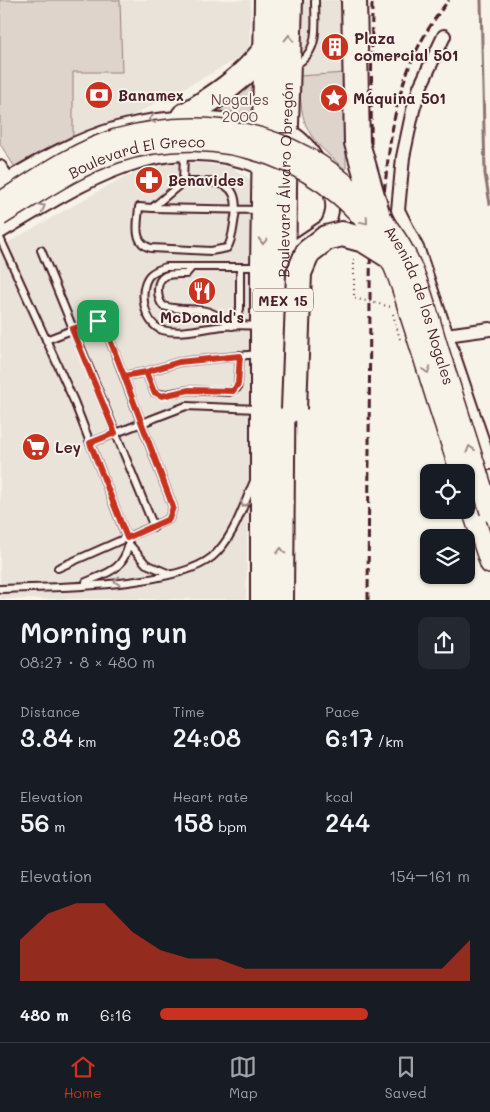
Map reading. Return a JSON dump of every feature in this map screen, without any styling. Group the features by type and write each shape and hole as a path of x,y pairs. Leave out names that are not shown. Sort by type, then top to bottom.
{"highway":[{"name":"Boulevard Álvaro Obregón","path":"267,0 266,49 279,152 284,254 280,522 281,600"},
{"name":"Boulevard Álvaro Obregón","path":"264,600 264,326 252,267 279,152 289,69 290,0"},
{"path":"354,0 357,143 377,213"},
{"path":"184,116 232,85 251,68 266,49"},
{"path":"280,522 292,485 299,273 308,252 326,238 342,234 364,240 388,255"}],"main road":[{"name":"Boulevard El Greco","path":"0,202 87,150 146,132 177,128 216,129 247,133 279,152"},
{"name":"Boulevard El Greco","path":"0,216 89,165 116,154 150,144 215,142 279,152"},
{"name":"Avenida de los Nogales","path":"279,152 323,166 347,184 377,213 405,254 414,274 490,512"},
{"name":"Avenida de los Nogales","path":"279,152 341,196 363,218 388,255 401,285 457,464"},
{"path":"475,519 490,564"}],"street":[{"path":"444,36 423,80 413,110 403,157 398,201 399,215 418,250 490,463"},
{"path":"0,167 4,181 66,148 110,129 139,121 184,116 210,117 279,152"},
{"path":"0,232 102,174 149,158 200,153 227,158 279,152 310,146 323,170 333,204 332,214 326,226 284,254"},
{"path":"446,335 490,329"}],"lane":[{"path":"289,69 306,59 311,53 314,44 315,0"},
{"path":"183,182 184,154"},
{"path":"152,208 183,182 229,186 235,195 236,210 229,245 223,250 211,251 143,246 138,240 139,207 152,208 236,210 264,210"},
{"path":"0,238 90,443 128,542 146,564 170,574"},
{"path":"41,250 154,526"},
{"path":"232,326 240,310 252,267 166,267 148,277 144,287 148,318 153,326 163,330 180,331 232,326 264,326"},
{"path":"192,267 186,274 168,275 160,280 158,300 163,306 204,309 217,313 232,326"},
{"path":"46,340 94,321 102,323 173,507 171,517 128,542 58,568"},
{"path":"124,376 146,372 179,362 264,354"},
{"path":"146,372 154,392 162,396 189,390 229,392 237,388 240,356"},
{"path":"90,443 186,406 264,410"},
{"path":"0,589 79,585 170,574 200,566 226,542 264,459"},
{"path":"79,585 118,567 125,557 128,542"}],"path":[{"path":"354,259 354,298 390,305 401,343"}],"shaded area":[{"path":"120,0 251,0 249,53 128,118 73,135 73,72 122,71"},
{"path":"297,0 356,0 346,73 293,77"},
{"path":"177,160 231,167 255,183 246,599 0,599 0,247 120,179"}],"green space":[{"path":"0,0 120,0 122,72 73,72 73,135 16,169 0,144"},
{"path":"346,73 346,170 322,148 308,130 302,108 299,76"},
{"name":"Nogales 2000","path":"255,77 258,128 192,117"}],"waterway":[{"path":"481,0 485,174 490,204"}],"railway":[{"path":"368,600 372,0"},
{"path":"378,263 379,237 390,141 401,92 419,46 432,23 449,0"}],"place":[{"name":"Plaza comercial 501","path":"335,47"},
{"name":"Banamex","path":"99,95"},
{"name":"Máquina 501","path":"334,98"},
{"name":"Benavides","path":"149,180"},
{"name":"McDonald's","path":"202,291"},
{"name":"Ley","path":"36,447"}],"route":[{"path":"98,321 72,329 115,433 90,443 127,538 169,519 173,514 173,504 124,376 146,372 179,362 240,356 238,384 237,388 233,391 189,390 162,396 154,392 146,372 124,376 104,324 98,321"}]}
